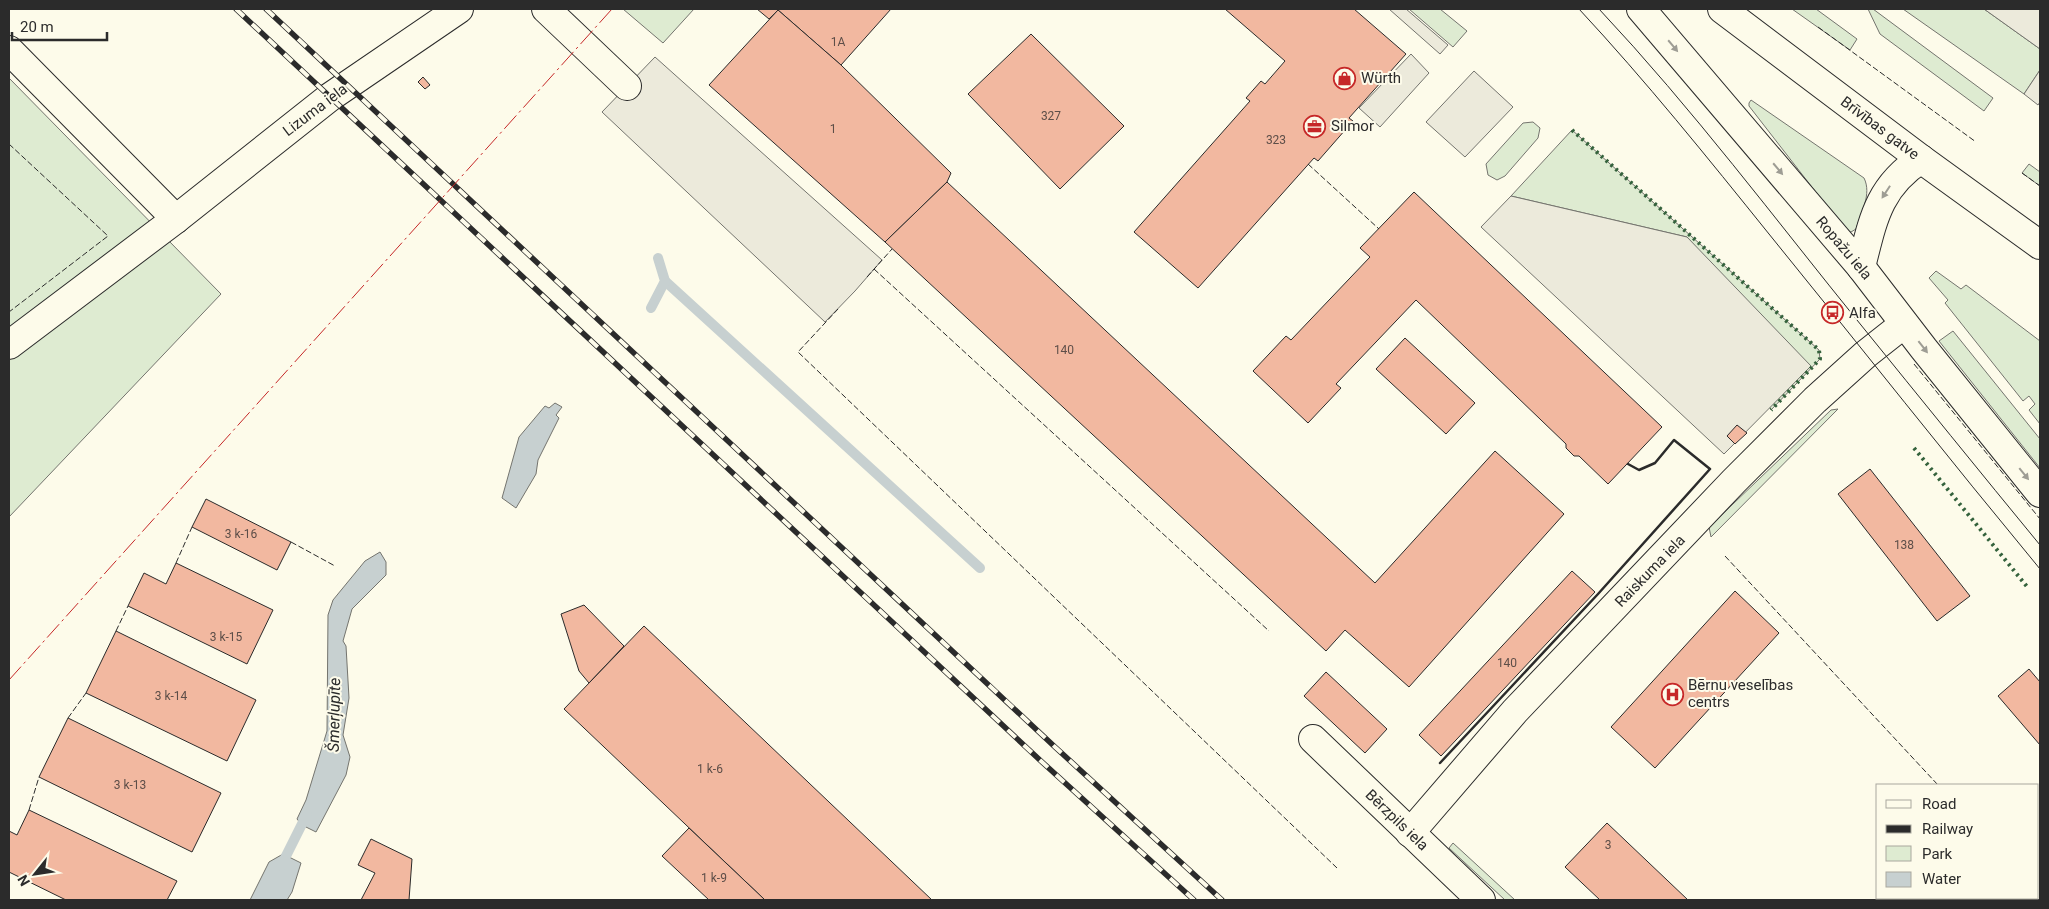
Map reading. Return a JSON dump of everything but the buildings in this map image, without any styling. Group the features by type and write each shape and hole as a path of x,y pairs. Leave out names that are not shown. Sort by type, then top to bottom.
{"main road":[{"name":"Lizuma iela","path":"9,345 176,219 330,97 459,9"},
{"path":"546,9 627,86"},
{"name":"Ropažu iela","path":"1641,9 1861,267 1904,324 2040,493"},
{"name":"Brīvības gatve","path":"1722,9 1921,159 2040,244"},
{"path":"9,50 176,219"},
{"path":"1861,267 1872,221 1885,192 1903,171 1921,159"},
{"name":"Raiskuma iela","path":"1410,833 1515,712 1734,481 1815,400 1866,354 1904,324"},
{"name":"Bērzpils iela","path":"1313,739 1481,900"}],"green space":[{"path":"623,9 694,9 663,43"},
{"path":"1409,9 1440,9 1467,31 1453,47"},
{"path":"1792,9 1816,9 1857,39 1850,50"},
{"path":"1868,9 1873,9 1993,98 1984,111 1880,34"},
{"path":"1903,9 1984,9 2040,49 2040,70 2024,94"},
{"path":"9,78 221,294 9,517"},
{"path":"1751,100 1864,178 1867,190 1866,197 1856,229 1851,232 1846,231 1749,106"},
{"path":"1533,122 1540,128 1538,138 1505,176 1497,180 1488,175 1486,164 1523,123"},
{"path":"1572,130 1819,350 1820,359 1771,410 1687,237 1511,196"},
{"path":"2029,164 2040,172 2040,186 2022,173"},
{"path":"1936,271 1961,289 1966,285 2040,341 2040,424 2029,410 2035,404 2029,396 2023,401 1945,303 1948,300 1929,278"},
{"path":"1953,331 2040,439 2040,468 1939,341"},
{"path":"1838,409 1711,537 1709,527 1831,410"},
{"path":"1453,843 1515,900 1505,900 1449,848"}],"shaded area":[{"path":"1389,9 1406,9 1448,45 1440,54"},
{"path":"1984,9 2040,9 2040,49"},
{"path":"1411,54 1429,73 1380,127 1359,108"},
{"path":"655,57 882,260 825,322 602,112"},
{"path":"2040,70 2040,102 2038,105 2024,94"},
{"path":"1474,71 1513,107 1465,157 1426,122"},
{"path":"1511,196 1687,237 1811,366 1724,454 1481,227"}],"water":[{"path":"555,403 562,407 556,415 559,418 538,460 536,474 516,508 502,498 519,437 545,406 549,408"},
{"path":"380,552 386,562 386,575 352,609 343,641 346,646 349,698 343,735 350,757 346,775 316,832 302,825 297,819 306,800 327,731 328,615 333,600 365,561"},
{"path":"283,854 301,863 292,892 287,900 250,900 269,862"}],"waterway":[{"name":"Šmerļupīte","path":"651,308 665,281 658,258"},
{"path":"665,281 980,568"},
{"name":"Šmerļupīte","path":"281,866 307,814"}],"tram line":[{"path":"1579,9 1699,148 2040,569"},
{"path":"1599,9 1701,125 2040,545"}],"railway":[{"path":"236,9 1042,762 1194,900"},
{"path":"266,9 1055,747 1222,900"}],"hedge":[{"path":"1572,130 1819,350 1820,359 1771,410"},
{"path":"1914,448 2029,589"}],"fence":[{"path":"1818,27 1976,142"},
{"path":"9,144 108,236 9,312"},
{"path":"1308,164 1379,229"},
{"path":"2022,173 2040,186"},
{"path":"867,277 892,249"},
{"path":"874,269 1269,631"},
{"path":"838,309 798,352 1337,868"},
{"path":"1914,364 2040,519"},
{"path":"176,563 192,527"},
{"path":"291,542 335,566"},
{"path":"1725,556 1937,784"},
{"path":"116,631 128,606"},
{"path":"68,718 86,693"},
{"path":"29,810 39,777"}],"wall":[{"path":"1440,763 1598,594 1710,469 1674,440 1655,463 1639,470 1628,464"}],"power":[{"path":"9,680 612,9"}],"place":[{"name":"Würth","path":"1345,78"},
{"name":"Silmor","path":"1315,126"},
{"name":"Alfa","path":"1833,313"},
{"name":"Bērnu veselības centrs","path":"1672,694"}]}
